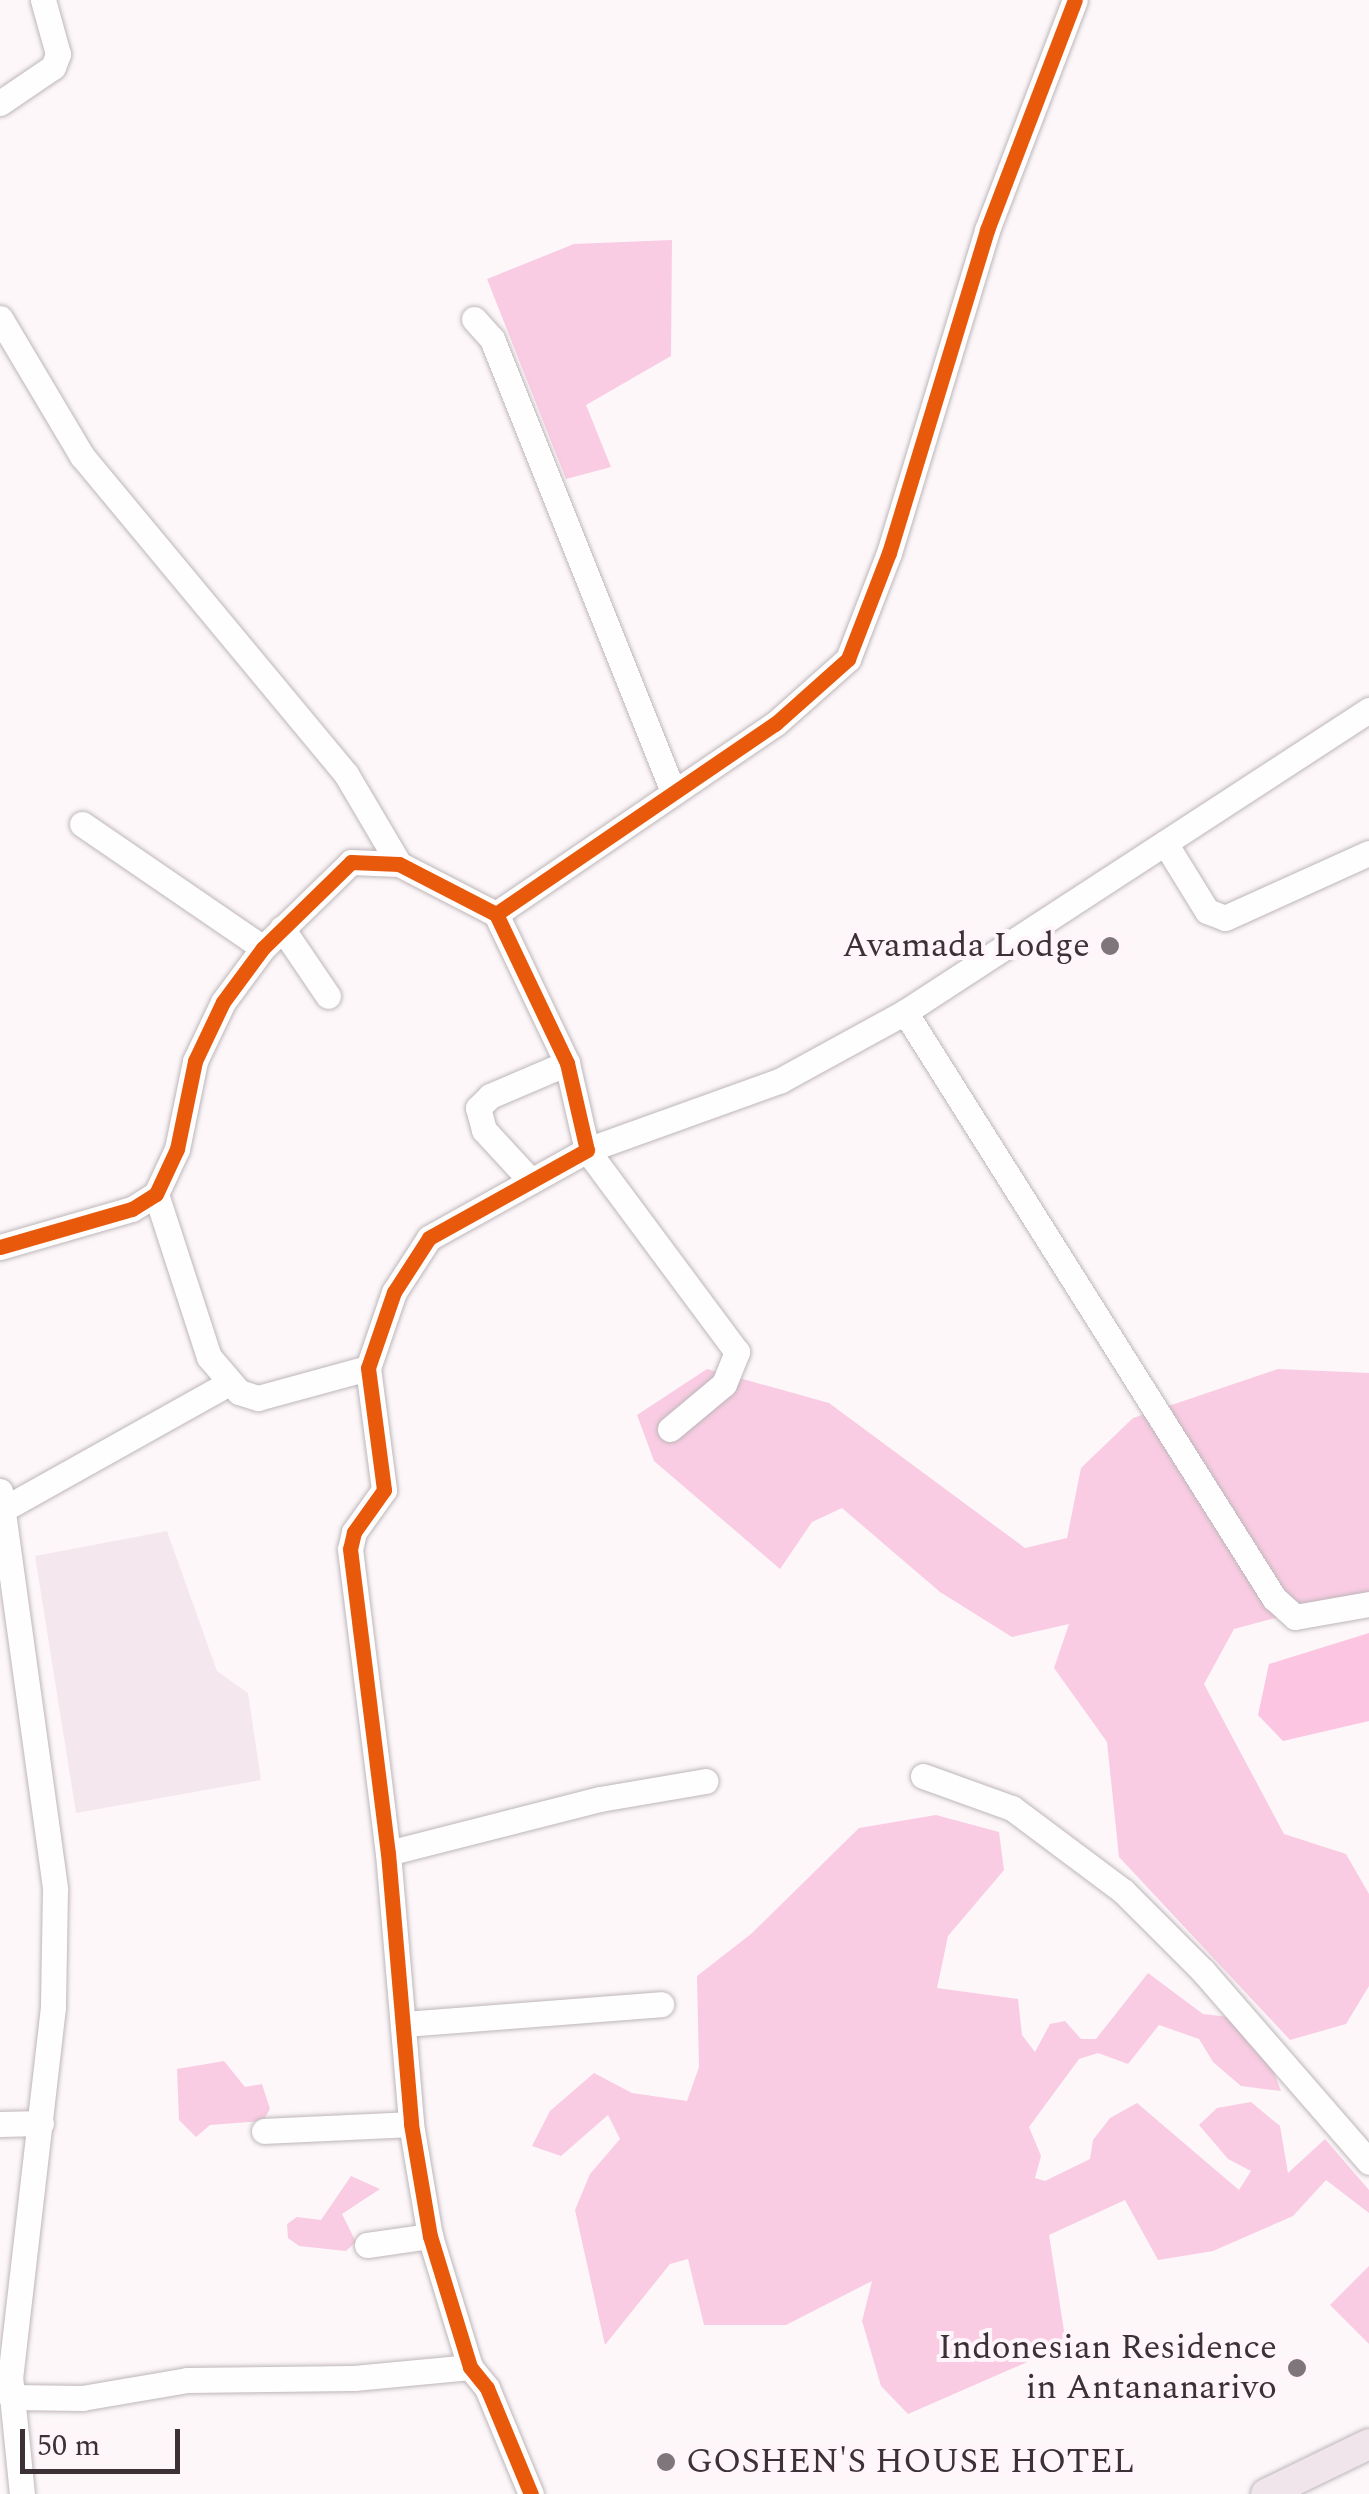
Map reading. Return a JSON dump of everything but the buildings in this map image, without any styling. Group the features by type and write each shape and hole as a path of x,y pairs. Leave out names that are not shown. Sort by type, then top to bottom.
{"main road":[{"path":"1266,2494 1369,2444"}],"street":[{"path":"0,103 53,68 58,54 42,0"},
{"path":"496,914 800,705 848,659 889,552 987,230 1075,0"},
{"path":"0,318 82,456 346,774 398,864"},
{"path":"474,319 492,340 673,792"},
{"path":"530,2494 487,2388 470,2367 430,2236 411,2124 388,1853 350,1550 354,1532 384,1490 368,1368 394,1292 429,1238 587,1150 781,1080 904,1012 1369,710"},
{"path":"82,824 263,948"},
{"path":"1165,843 1207,911 1225,918 1369,853"},
{"path":"0,1247 132,1209 156,1194 177,1149 196,1061 223,1002 263,948 350,862 398,864 496,914 567,1063 587,1150 736,1352 724,1384 670,1428"},
{"path":"282,928 328,996"},
{"path":"904,1012 1274,1598 1295,1617 1369,1604"},
{"path":"531,1181 484,1130 478,1108 490,1096 567,1063"},
{"path":"156,1194 209,1358 228,1383 258,1398 368,1368"},
{"path":"22,2494 7,2383 41,2123 55,1888 1,1504 228,1383"},
{"path":"923,1776 1012,1808 1123,1891 1204,1971 1369,2162"},
{"path":"388,1853 600,1798 705,1781"},
{"path":"404,2024 661,2004"},
{"path":"0,2124 41,2123"},
{"path":"264,2131 411,2124"},
{"path":"367,2245 430,2236"},
{"path":"7,2383 82,2398 187,2380 354,2378 470,2367"}],"shaded area":[{"path":"672,240 671,356 586,405 611,467 566,479 487,279 574,244"},
{"path":"707,1369 829,1403 1025,1548 1067,1538 1081,1468 1133,1418 1278,1369 1369,1373 1369,1593 1234,1629 1204,1684 1284,1834 1346,1854 1369,1894 1369,1986 1346,2024 1290,2040 1119,1857 1107,1742 1054,1668 1069,1624 1012,1637 940,1592 842,1508 812,1522 780,1569 654,1461 637,1415"},
{"path":"167,1531 217,1671 248,1693 261,1780 76,1813 35,1556"},
{"path":"1369,1633 1369,1721 1283,1741 1258,1715 1269,1664"},
{"path":"936,1815 999,1832 1004,1870 948,1936 937,1988 1018,1999 1022,2035 1035,2052 1050,2024 1065,2021 1081,2039 1096,2039 1148,1973 1203,2014 1238,2018 1268,2056 1281,2091 1241,2086 1213,2062 1199,2039 1159,2025 1128,2064 1098,2053 1079,2059 1029,2127 1041,2156 1035,2178 1045,2181 1090,2159 1093,2140 1110,2118 1137,2103 1239,2190 1251,2171 1228,2159 1199,2125 1217,2108 1251,2102 1280,2126 1288,2173 1325,2139 1369,2190 1369,2213 1326,2180 1293,2216 1213,2251 1158,2260 1125,2200 1049,2235 1065,2337 1041,2356 908,2414 881,2386 862,2321 872,2281 786,2325 704,2325 688,2259 670,2264 605,2345 575,2210 590,2174 620,2139 608,2115 561,2156 532,2146 550,2111 594,2073 632,2093 687,2101 699,2067 697,1976 751,1934 859,1828"},
{"path":"224,2061 245,2087 262,2084 270,2109 263,2121 210,2125 196,2137 179,2120 177,2069"},
{"path":"351,2176 380,2189 342,2214 356,2242 346,2251 299,2246 288,2238 287,2224 297,2217 321,2220"},
{"path":"1369,2266 1369,2344 1330,2305"}],"cycle path":[{"path":"0,1247 132,1209 156,1194 177,1149 195,1061 223,1002 263,948 351,862 399,864 496,914 775,724 848,659 889,553 987,230 1075,0"},
{"path":"496,914 567,1063 587,1150 429,1238 394,1292 368,1368 384,1490 354,1532 350,1549 388,1853 411,2124 430,2236 470,2367 487,2388 531,2494"}],"place":[{"name":"Avamada Lodge","path":"1110,946"},
{"name":"Indonesian Residence in Antananarivo","path":"1297,2368"},
{"name":"GOSHEN'S HOUSE HOTEL","path":"666,2462"}]}
